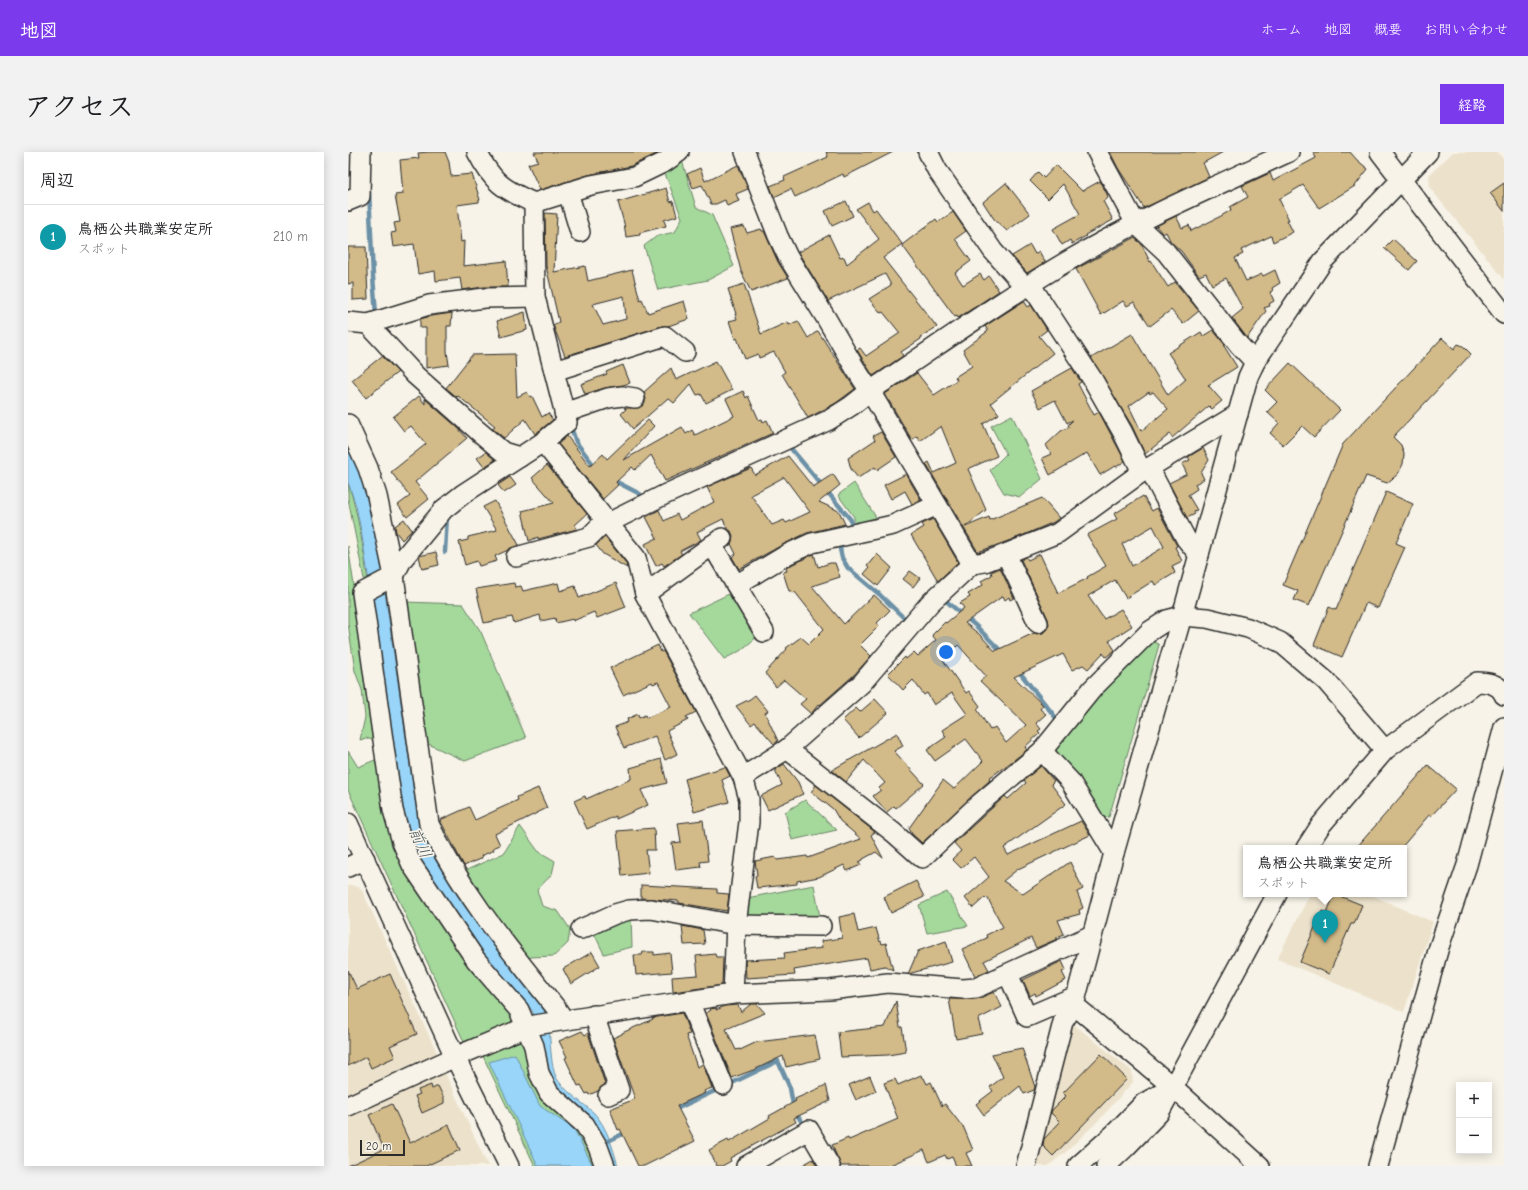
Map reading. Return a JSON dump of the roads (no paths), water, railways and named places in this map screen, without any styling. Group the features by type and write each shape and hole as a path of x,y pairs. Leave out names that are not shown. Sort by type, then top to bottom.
{"street":[{"path":"348,201 360,196 361,152"},
{"path":"477,152 494,180 512,193 534,203 591,185 634,177 665,162 679,152"},
{"path":"745,152 778,236 788,257 870,391 972,564"},
{"path":"928,152 937,170 993,251 1027,286 1093,380 1186,539 1199,555"},
{"path":"1097,152 1136,224 1166,252 1239,345 1255,362"},
{"path":"516,557 589,537 607,522 829,420 1027,286 1066,262 1136,224 1289,152"},
{"path":"1380,152 1504,314"},
{"path":"1026,1166 1063,1022 1075,1001 1114,853 1182,616 1248,377 1255,362 1323,261 1428,152"},
{"path":"568,192 580,232"},
{"path":"534,203 534,296 567,422 543,442 520,456 488,479 462,494 444,509 383,582 362,593 393,810 402,842 412,865 476,960 519,1010 543,1023"},
{"path":"348,322 368,324 429,304 485,298 534,296"},
{"path":"368,324 416,375 477,430 503,452 520,456"},
{"path":"554,371 665,336 685,352"},
{"path":"564,413 608,398 622,396 635,398"},
{"path":"743,776 787,749 862,683 930,603 972,564 985,562 1058,533 1145,470 1238,414"},
{"path":"348,424 368,468 377,496 383,582 429,824 458,876 498,935 556,1008 543,1023 534,1046 539,1073 549,1093 586,1125 598,1147 605,1166"},
{"path":"543,442 636,558 645,594 743,776 749,799 749,822 736,925 733,994"},
{"path":"736,585 788,554 812,543 893,525 937,505"},
{"path":"645,594 717,541 736,585 764,632"},
{"path":"1006,554 1038,623"},
{"path":"787,749 894,833 922,858 979,804 1042,751 1093,688 1150,631 1167,620 1182,616 1207,618 1248,628 1280,642 1326,681 1385,750"},
{"path":"1308,845 1321,825 1385,750 1477,682 1490,682 1503,692 1504,695"},
{"path":"1378,1166 1439,947 1467,865 1504,728"},
{"path":"1042,751 1070,782 1114,853"},
{"path":"348,823 356,863 509,1166"},
{"path":"1106,1166 1159,1113 1275,897"},
{"path":"581,929 614,914 629,910 651,910 736,925 821,926"},
{"path":"348,1106 455,1057 543,1023 733,994 830,990 888,983 963,989 976,988 1092,935"},
{"path":"1008,974 1027,1017 1075,1001"},
{"path":"689,1001 723,1085"},
{"path":"1075,1001 1260,1166"},
{"path":"594,1015 619,1090 608,1095"},
{"path":"1078,1166 1115,1133 1144,1103 1173,1087"},
{"path":"746,1166 809,1130 830,1166"}],"water":[{"name":"前川","path":"348,447 361,476 378,544 419,823 436,861 458,894 540,995 535,998 542,1006 546,1015 550,1035 551,1057 556,1077 568,1091 599,1119 609,1138 618,1166 609,1166 553,1091 533,1012 527,1004 525,1006 467,933 419,864 402,814 390,718 362,536 356,506 348,482"},
{"path":"515,1054 540,1106 574,1129 593,1166 538,1166 489,1062"}],"waterway":[{"path":"369,190 376,314"},
{"path":"571,427 576,442 596,468"},
{"path":"788,445 851,520 851,530"},
{"path":"611,479 640,494"},
{"path":"445,552 447,516"},
{"path":"846,541 840,549 842,558 848,568 879,594 904,618 910,616"},
{"path":"945,600 976,626 1003,653"},
{"path":"1017,669 1056,718"},
{"path":"728,1085 778,1061 790,1088 794,1110 803,1124"},
{"path":"674,1110 721,1088"},
{"path":"606,1142 627,1132"}],"place":[{"name":"鳥栖公共職業安定所","path":"1325,943"}]}
